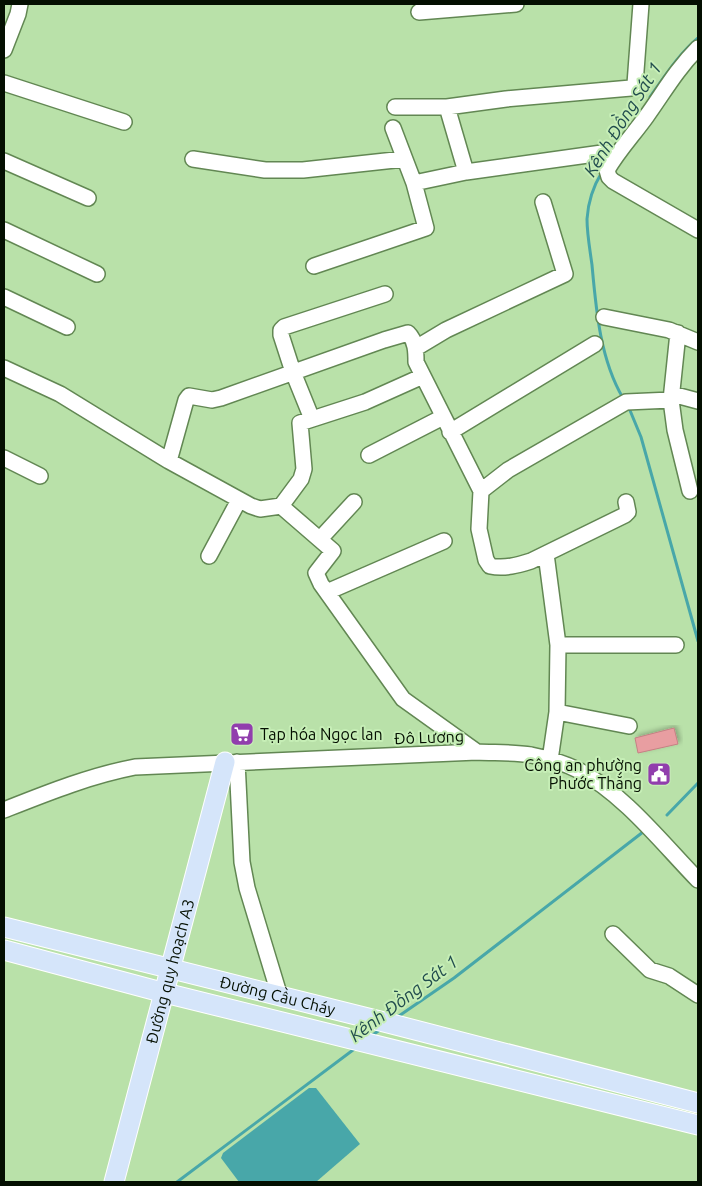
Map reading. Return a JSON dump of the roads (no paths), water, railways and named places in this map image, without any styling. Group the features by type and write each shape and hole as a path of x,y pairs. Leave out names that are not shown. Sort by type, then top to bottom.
{"main road":[{"name":"Đường quy hoạch A3","path":"114,1182 170,970 231,762"},
{"name":"Đường Cầu Cháy","path":"4,927 698,1103"},
{"name":"Đường Cầu Cháy","path":"4,950 165,993 698,1125"}],"street":[{"path":"4,50 20,4"},
{"path":"419,12 516,4"},
{"path":"395,107 447,107 506,99 631,88 635,84 641,4"},
{"path":"698,48 682,64 646,117 611,154 607,170 608,178 698,230"},
{"path":"4,83 124,122"},
{"path":"447,107 466,172"},
{"path":"314,266 426,228 414,183 393,128"},
{"path":"414,183 466,172 611,154"},
{"path":"193,160 265,170 303,170 404,159"},
{"path":"4,162 88,198"},
{"path":"416,348 446,330 565,274 543,202"},
{"path":"4,230 97,274"},
{"path":"4,368 85,408 169,461 239,500 260,509 281,506 301,479 304,469 306,421 281,335 282,328 384,294"},
{"path":"4,297 67,327"},
{"path":"604,317 670,330 698,342"},
{"path":"169,461 188,397 212,400 221,398 405,333 411,335 416,348 416,362 481,491 479,529 486,560 490,566 503,568 515,566 546,554 625,515 628,512 626,502"},
{"path":"678,333 672,397 675,430 690,491"},
{"path":"450,432 595,344"},
{"path":"306,421 365,402 423,376"},
{"path":"481,491 508,470 626,402 672,397 698,401"},
{"path":"369,455 443,417"},
{"path":"4,458 40,476"},
{"path":"208,556 239,500"},
{"path":"320,539 354,502"},
{"path":"281,506 333,551 316,574 403,699 477,752"},
{"path":"327,592 444,541"},
{"path":"546,554 558,645 557,712 550,760"},
{"path":"558,645 676,645"},
{"path":"557,712 629,726"},
{"name":"Đô Lương","path":"4,810 112,771 144,766 477,752 528,754 577,770 613,794 698,880"},
{"path":"231,762 242,862 247,888 280,997"},
{"path":"614,934 650,970 669,976 698,995"}],"water":[{"path":"309,1088 316,1088 360,1144 316,1182 239,1182 221,1158 223,1153"}],"waterway":[{"name":"Kênh Đồng Sát 1","path":"650,97 678,59 698,38"},
{"name":"Kênh Đồng Sát 1","path":"602,172 590,201 587,219 588,230 600,333 609,367 623,398"},
{"name":"Kênh Đồng Sát 1","path":"629,408 641,437 698,641"},
{"name":"Kênh Đồng Sát 1","path":"667,815 698,783"},
{"name":"Kênh Đồng Sát 1","path":"396,1018 454,978 643,832"},
{"name":"Kênh Đồng Sát 1","path":"370,1037 381,1029"},
{"name":"Kênh Đồng Sát 1","path":"177,1182 357,1047"}],"place":[{"name":"Tạp hóa Ngọc lan","path":"242,734"},
{"name":"Công an phường Phước Thắng","path":"659,774"}]}
